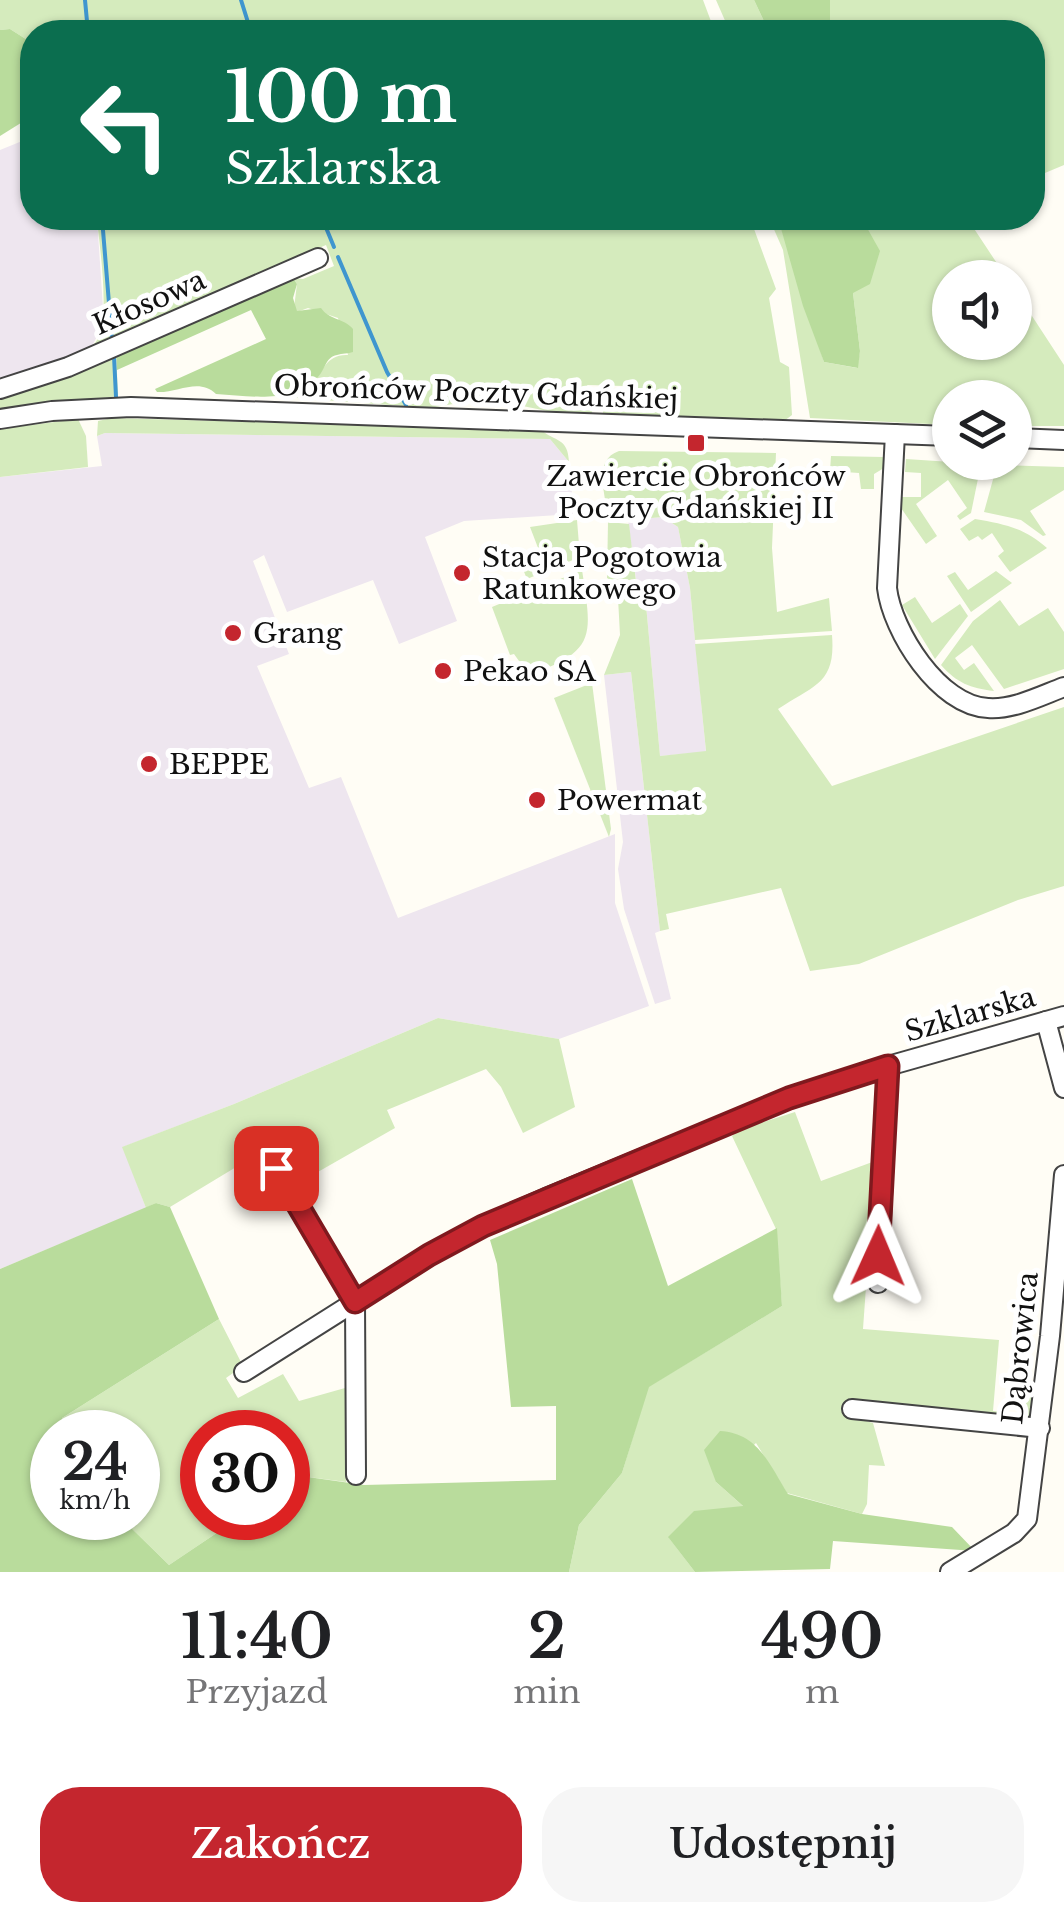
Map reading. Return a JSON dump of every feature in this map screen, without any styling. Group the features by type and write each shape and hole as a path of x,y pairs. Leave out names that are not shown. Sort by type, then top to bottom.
{"street":[{"name":"Kłosowa","path":"0,389 68,367 318,258"},
{"name":"Obrońców Poczty Gdańskiej","path":"0,418 52,410 146,407 932,435"},
{"path":"895,434 887,588 890,609 908,642 946,692 970,705 1004,708 1064,688"},
{"path":"1032,439 1064,440"},
{"path":"1055,1018 1064,1088"},
{"name":"Szklarska","path":"244,1372 429,1255 483,1226 789,1098 1055,1018"},
{"path":"878,1283 888,1066"},
{"path":"276,1168 355,1302 356,1475"},
{"name":"Dąbrowica","path":"950,1572 1020,1528 1032,1499 1057,1336 1064,1176"},
{"path":"852,1410 1040,1428"}],"shaded area":[{"path":"20,142 20,230 98,230 104,323 92,346 0,385 0,150"},
{"path":"105,433 550,439 569,462 574,514 464,521 425,537 457,621 399,644 373,580 287,612 264,555 253,561 289,654 257,666 309,788 341,777 398,918 615,834 615,903 649,1006 559,1039 438,1018 123,1147 146,1208 0,1269 0,477 102,466 97,436"},
{"path":"663,517 678,527 690,588 706,752 660,756 645,594 638,594 628,520"},
{"path":"631,672 660,931 655,933 671,999 655,1004 624,909 618,869 623,842 604,675"}],"green space":[{"path":"0,0 703,0 710,20 20,20 20,35 10,29 0,30"},
{"path":"716,0 754,0 763,20 725,20"},
{"path":"754,0 830,0 830,20 763,20"},
{"path":"830,0 1064,0 1064,165 1045,173 1045,20 830,20"},
{"path":"10,29 20,35 20,124 0,136 0,30"},
{"path":"98,230 754,230 776,289 769,298 780,362 789,367 792,415 784,421 603,414 603,403 609,396 625,400 624,386 587,385 593,399 592,413 552,412 503,402 429,408 284,397 308,384 334,357 348,355 338,318 308,308 297,312 294,308 297,284 293,278 303,279 334,266 326,245 305,254 307,259 83,351 95,343 103,319"},
{"path":"774,230 782,230 824,362 857,368 860,351 853,293 865,230 975,230 995,260 932,260 932,360 1032,360 1032,316 1064,365 1064,426 1032,426 1032,380 932,380 932,424 810,418 783,250"},
{"path":"781,230 868,230 880,251 870,284 853,293 860,351 858,368 824,362"},
{"path":"293,278 297,284 293,298 297,311 321,308 353,329 353,352 330,358 320,375 295,392 256,397 216,394 195,386 165,392 155,389 266,339 251,310 117,370 116,349"},
{"path":"116,349 118,396 0,412 0,392"},
{"path":"112,418 541,430 563,444 569,462 550,439 105,433 97,436 98,421"},
{"path":"78,419 86,436 88,467 0,477 0,429"},
{"path":"619,451 776,453 772,548 777,612 829,598 832,631 695,640 678,527 663,517 628,520 607,513 603,469 611,455"},
{"path":"831,456 884,457 884,468 874,474 874,489 861,489 859,473 830,471"},
{"path":"906,459 932,461 932,480 948,480 916,504 937,536 926,544 901,508 898,497 921,497 921,473 905,472"},
{"path":"1032,466 1064,467 1064,490 1030,511 1046,535 1021,520 984,512 993,480 1032,480"},
{"path":"948,480 978,480 971,513 960,520 957,516 967,508"},
{"path":"975,519 1014,528 1047,548 1010,572 998,556 1004,551 992,533 982,540 978,536 969,541 960,529"},
{"path":"577,520 580,557 527,579 520,562 540,553 530,527"},
{"path":"608,522 629,524 636,581 618,584 607,578"},
{"path":"582,570 588,611 585,638 567,658 529,675 514,654 510,655 492,607"},
{"path":"996,571 1012,583 971,612 947,576 955,572 968,590"},
{"path":"645,594 660,756 706,751 695,644 832,635 826,674 812,688 778,709 832,786 1064,707 1064,886 1018,900 859,964 810,971 781,888 666,914 669,929 660,931 631,672 604,675 620,635 618,598"},
{"path":"915,597 932,623 960,604 968,616 935,659 902,605"},
{"path":"1000,600 1019,626 1048,608 1064,632 1064,669 1004,689 972,645 955,658 964,670 974,663 994,691 964,684 941,665 973,621"},
{"path":"592,683 611,829 609,837 554,698"},
{"path":"438,1018 559,1039 575,1107 523,1133 501,1087 486,1069 387,1110 395,1128 295,1185 271,1146 170,1207 156,1203 146,1208 122,1147"},
{"path":"795,1112 821,1181 875,1161 863,1329 999,1340 993,1411 1019,1413 1020,1396 1032,1396 1034,1416 1031,1421 847,1401 846,1415 873,1423 885,1466 869,1465 867,1504 862,1514 787,1493 756,1443 716,1482 744,1507 669,1538 695,1572 569,1572 579,1525 622,1473 648,1387 782,1306 776,1229 732,1136"},
{"path":"632,1179 668,1286 777,1228 782,1306 649,1387 622,1473 579,1525 569,1572 0,1572 0,1269 156,1203 170,1207 219,1319 75,1410 30,1410 30,1540 143,1540 169,1565 206,1540 310,1540 310,1477 364,1485 556,1480 556,1406 511,1407 497,1264 490,1240"},
{"path":"219,1319 243,1366 226,1378 238,1398 283,1374 299,1401 345,1388 346,1482 310,1477 310,1410 180,1410 180,1540 206,1540 169,1565 143,1540 160,1540 160,1410 75,1410"},
{"path":"720,1431 744,1437 753,1444 788,1494 862,1514 952,1527 975,1551 833,1541 830,1569 695,1572 668,1537 694,1511 743,1506 716,1482 704,1450"}],"waterway":[{"path":"85,0 87,20"},
{"path":"241,0 247,20"},
{"path":"103,230 112,340"},
{"path":"327,230 334,247"},
{"path":"338,257 387,372 406,405"},
{"path":"114,356 116,397"}],"place":[{"name":"Zawiercie Obrońców Poczty Gdańskiej II","path":"696,443"},
{"name":"Stacja Pogotowia Ratunkowego","path":"462,573"},
{"name":"Grang","path":"233,633"},
{"name":"Pekao SA","path":"443,671"},
{"name":"BEPPE","path":"149,764"},
{"name":"Powermat","path":"537,800"}],"route":[{"path":"276,1168 355,1302 429,1255 546,1198 789,1098 888,1066 878,1256"}]}
